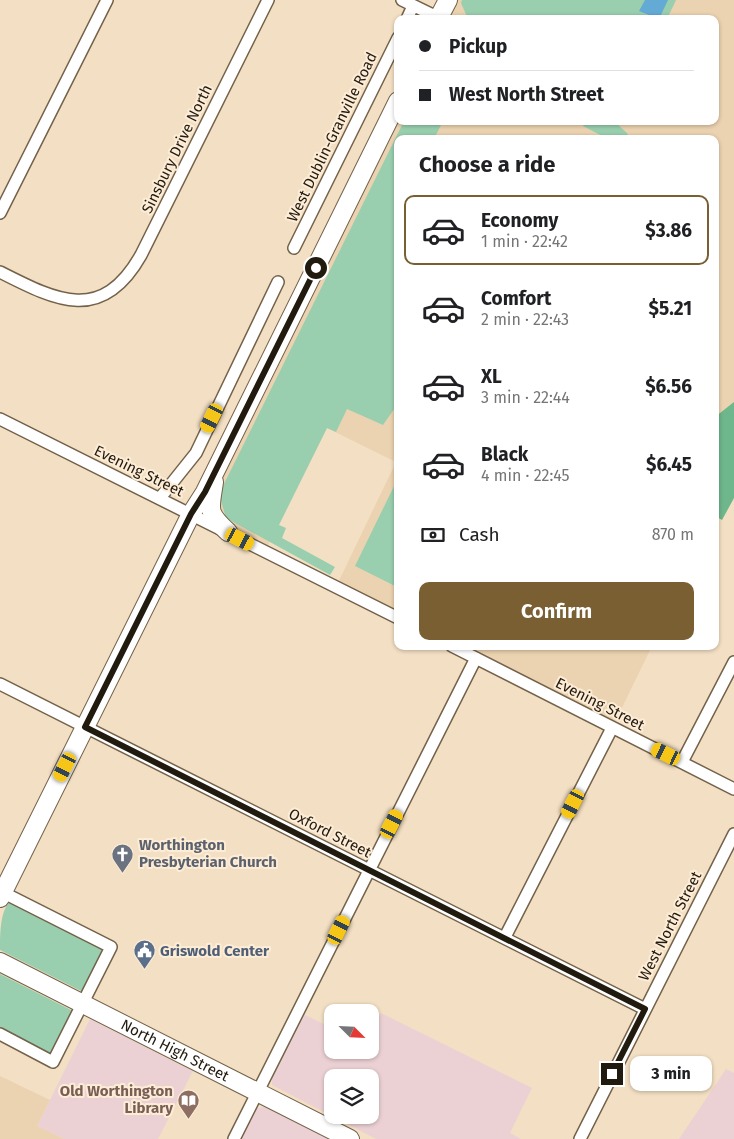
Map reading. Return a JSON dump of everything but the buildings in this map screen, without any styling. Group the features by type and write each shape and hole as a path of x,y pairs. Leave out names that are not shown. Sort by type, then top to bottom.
{"main road":[{"path":"440,15 448,0"},
{"path":"1,893 191,514 215,472 394,109"},
{"path":"215,472 210,511 213,518 228,532"},
{"name":"North High Street","path":"0,962 350,1139"}],"street":[{"path":"0,213 107,0"},
{"name":"Sinsbury Drive North","path":"0,272 60,299 76,301 96,297 122,282 138,261 268,0"},
{"path":"402,0 432,15"},
{"path":"409,15 413,6"},
{"name":"West Dublin-Granville Road","path":"294,248 394,46"},
{"path":"160,498 196,452 278,282"},
{"name":"Evening Street","path":"0,419 394,616"},
{"name":"Evening Street","path":"460,650 734,789"},
{"path":"234,1139 476,658"},
{"path":"682,762 734,662"},
{"name":"Oxford Street","path":"0,684 645,1009"},
{"path":"505,937 612,728"},
{"name":"West North Street","path":"580,1139 734,834"},
{"path":"0,1034 54,1062 111,947 1,893"}],"shaded area":[{"path":"447,0 734,0 734,478 719,509 719,135 394,135 394,461 327,428 265,551 213,519 215,472 396,125 719,125 719,15 440,15"},
{"path":"394,466 394,616 336,587"},
{"path":"461,650 650,650 612,728"},
{"path":"381,1013 532,1088 510,1133 521,1139 376,1139 347,1124 379,1124 379,1069 324,1069 324,1112 272,1085 272,1077 303,1014 324,1024 324,1059 379,1059 379,1017"},
{"path":"90,1019 193,1071 158,1139 64,1139 37,1126"},
{"path":"726,1069 734,1073 734,1139 679,1139"},
{"path":"0,1076 50,1100 37,1126 64,1139 0,1139"},
{"path":"263,1107 329,1139 241,1139 256,1109"}],"green space":[{"path":"462,0 676,0 669,15 466,15 461,3"},
{"path":"402,125 441,125 436,135 397,135"},
{"path":"618,125 628,134 600,135 583,126"},
{"path":"394,141 394,409 383,425 347,409 336,432 327,428 279,525 286,528 282,538 335,567 330,575 226,518 219,494"},
{"path":"734,402 734,498 722,520 719,518 719,414"},
{"path":"394,486 394,586 355,566"},
{"path":"11,901 101,947 103,954 83,992 0,950 3,916 7,905"},
{"path":"0,974 73,1011 52,1054 0,1030"}],"water":[{"path":"645,0 668,0 661,15 649,15 639,11"}],"place":[{"name":"Worthington Presbyterian Church","path":"123,873"},
{"name":"Griswold Center","path":"144,970"},
{"name":"Old Worthington Library","path":"189,1119"}],"route":[{"path":"316,268 205,492 191,514 85,727 645,1009 612,1074"}]}
